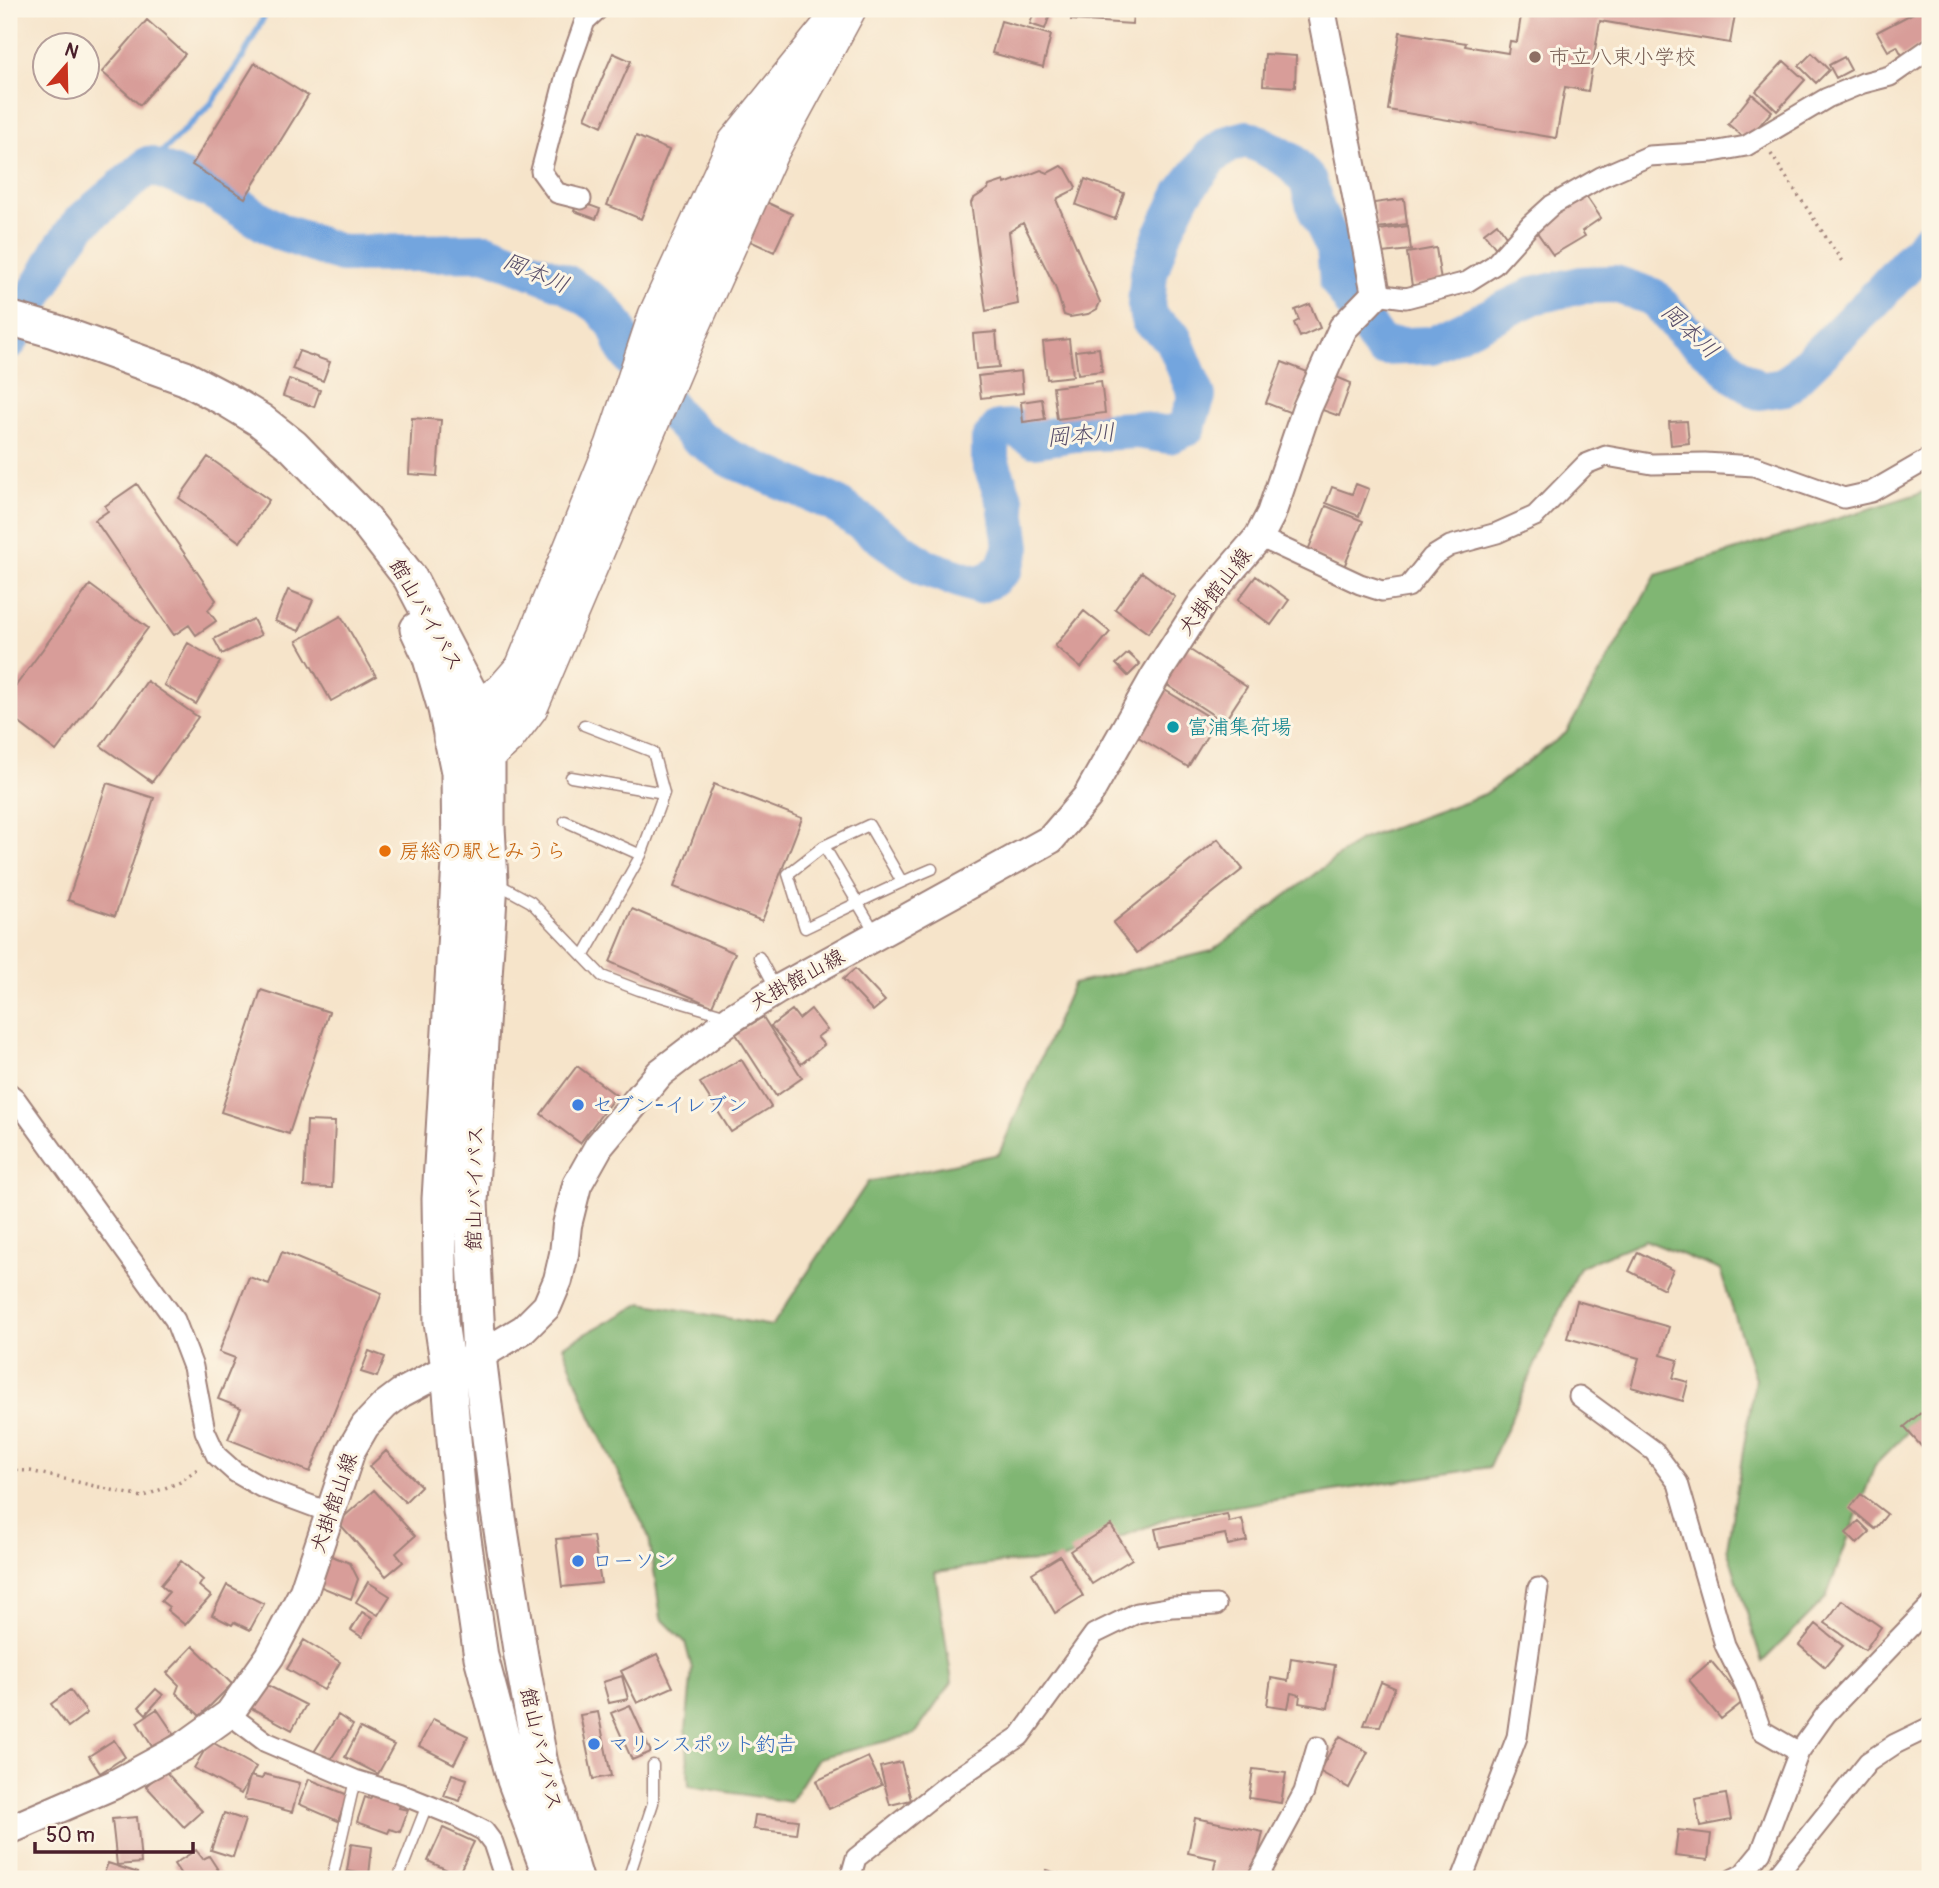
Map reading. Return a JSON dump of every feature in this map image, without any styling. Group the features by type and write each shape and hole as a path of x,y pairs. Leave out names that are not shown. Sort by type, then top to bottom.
{"highway":[{"path":"625,451 524,668 503,692 478,708 452,738 488,754 516,725 540,686 673,323 846,9"},
{"name":"館山バイパス","path":"9,318 54,331 185,378 260,420 293,446 365,520 410,578 478,708 488,754 491,881 471,1202 479,1356 498,1511 523,1670 541,1764 576,1879"},
{"name":"館山バイパス","path":"365,520 429,655 452,738 458,772 459,863 439,1199 441,1322 448,1368 460,1511 481,1657 514,1780 551,1879"}],"main road":[{"path":"1321,9 1373,296"},
{"name":"犬掛館山線","path":"9,1830 113,1785 183,1747 229,1714 270,1657 304,1591 351,1450 365,1426 401,1393 448,1368 479,1356 524,1329 547,1306 558,1280 577,1185 599,1146 660,1073 732,1018 777,990 1051,839 1087,797 1156,675 1202,602 1259,537 1271,514 1307,408 1343,328 1373,296"}],"street":[{"path":"581,199 556,193 541,171 566,75 581,32 585,21 598,9"},
{"path":"1373,296 1406,298 1467,282 1494,265 1552,205 1601,177 1649,156 1713,152 1746,146 1827,98 1863,83 1890,76 1930,48"},
{"path":"1259,537 1360,584 1382,591 1408,587 1432,557 1450,546 1497,533 1535,516 1586,464 1606,456 1652,464 1754,466 1844,498 1871,492 1930,458"},
{"path":"9,1093 175,1320 193,1367 205,1432 216,1455 235,1472 261,1487 331,1513"},
{"path":"1579,1396 1654,1451 1678,1483 1724,1645 1746,1687 1761,1730 1799,1752"},
{"path":"1462,1879 1517,1737 1538,1588"},
{"path":"850,1879 856,1858 947,1785 1020,1736 1094,1634 1137,1613 1172,1607 1216,1605"},
{"path":"1733,1879 1743,1874 1761,1852 1799,1752 1826,1714 1930,1606"},
{"path":"229,1714 266,1742 355,1780 398,1793 455,1816 484,1831 494,1843 505,1879"},
{"path":"1774,1879 1868,1762 1895,1744 1930,1727"},
{"path":"1257,1879 1304,1792 1317,1747"}],"lane":[{"path":"584,725 653,752 664,793 641,855 584,956"},
{"path":"571,777 664,793"},
{"path":"565,821 641,855"},
{"path":"902,882 869,825 824,846 788,874 805,928 932,869"},
{"path":"824,846 877,936"},
{"path":"491,881 531,902 601,976 732,1018"},
{"path":"759,957 777,990"},
{"path":"628,1879 653,1803 653,1765"},
{"path":"332,1879 355,1780"},
{"path":"398,1879 427,1805"}],"path":[{"path":"1760,138 1843,263"},
{"path":"9,1470 30,1471 142,1497 180,1482 216,1455"}],"green space":[{"path":"1930,490 1930,1409 1875,1465 1826,1598 1762,1662 1727,1548 1755,1379 1720,1270 1645,1240 1579,1267 1489,1467 1177,1515 1062,1560 1002,1563 935,1572 952,1682 915,1734 818,1758 790,1802 689,1786 686,1730 692,1669 685,1642 661,1618 649,1537 590,1415 563,1346 642,1303 772,1326 868,1182 999,1154 1073,984 1212,951 1360,840 1485,794 1566,733 1656,575"}],"building":[{"path":"1035,9 1052,9 1045,29 1030,24"},
{"path":"1072,9 1134,9 1132,24 1071,20"},
{"path":"1522,9 1736,9 1730,43 1600,21 1588,91 1565,87 1556,138 1388,110 1400,32 1508,53 1510,41 1517,42"},
{"path":"1921,9 1930,11 1930,39 1903,57 1897,46 1888,51 1877,32"},
{"path":"147,20 185,54 140,105 102,72"},
{"path":"1001,21 1051,35 1043,67 992,53"},
{"path":"613,53 631,61 602,126 585,118"},
{"path":"1812,53 1829,70 1816,83 1799,66"},
{"path":"1265,54 1296,56 1295,87 1263,85"},
{"path":"1844,57 1851,70 1836,78 1829,65"},
{"path":"1784,61 1805,80 1777,111 1756,91"},
{"path":"255,63 308,96 245,198 192,165"},
{"path":"1752,94 1772,111 1747,140 1728,124"},
{"path":"636,136 669,150 641,219 607,205"},
{"path":"1061,166 1066,169 1076,187 1058,198 1057,202 1100,302 1097,309 1088,314 1070,317 1064,315 1055,286 1023,223 1009,232 1018,304 986,311 971,203 973,199 989,186 1004,181 1005,184 1041,170 1048,173"},
{"path":"712,177 792,214 774,252 694,215"},
{"path":"1085,179 1124,193 1115,219 1076,205"},
{"path":"1584,193 1601,218 1582,231 1585,236 1553,255 1534,228"},
{"path":"1404,199 1407,224 1377,228 1374,203"},
{"path":"578,201 600,209 596,219 574,211"},
{"path":"1497,223 1510,242 1498,251 1484,233"},
{"path":"1408,226 1411,250 1382,253 1379,230"},
{"path":"1436,248 1441,281 1412,286 1407,253"},
{"path":"1310,304 1320,328 1300,337 1294,323 1299,320 1295,310"},
{"path":"996,332 999,367 976,369 973,334"},
{"path":"1069,339 1073,376 1047,379 1043,342"},
{"path":"1099,348 1102,371 1078,374 1075,351"},
{"path":"299,351 330,362 323,381 292,369"},
{"path":"1282,362 1310,373 1294,414 1266,403"},
{"path":"1021,371 1023,393 981,398 978,376"},
{"path":"1327,373 1351,383 1339,416 1314,407"},
{"path":"289,379 320,390 314,407 283,396"},
{"path":"1101,381 1105,413 1057,419 1053,387"},
{"path":"1042,399 1045,419 1023,422 1021,402"},
{"path":"412,418 441,420 437,476 409,474"},
{"path":"1687,421 1689,443 1671,445 1669,422"},
{"path":"208,457 269,500 240,542 179,498"},
{"path":"137,484 216,600 208,610 216,621 196,635 189,625 174,635 95,520 108,511 105,506"},
{"path":"1356,484 1369,489 1359,516 1326,503 1332,487 1352,494"},
{"path":"1326,506 1363,521 1344,567 1307,553"},
{"path":"1142,572 1175,597 1148,633 1115,609"},
{"path":"1256,576 1289,600 1271,625 1238,600"},
{"path":"90,585 148,628 56,751 9,715 9,695"},
{"path":"288,590 313,600 299,631 275,621"},
{"path":"1084,611 1110,632 1081,668 1055,646"},
{"path":"341,616 376,676 331,701 297,641"},
{"path":"253,619 261,635 222,654 214,639"},
{"path":"188,643 220,662 196,704 164,685"},
{"name":"富浦集荷場","path":"1184,646 1247,687 1224,722 1161,681"},
{"path":"1128,653 1140,664 1128,676 1116,664"},
{"path":"147,681 198,717 152,782 101,746"},
{"name":"富浦集荷場","path":"1158,686 1216,721 1188,767 1130,732"},
{"path":"107,783 154,798 115,916 68,900"},
{"path":"714,784 802,818 762,921 674,887"},
{"path":"1218,839 1243,869 1137,953 1113,923"},
{"path":"632,909 735,953 712,1006 610,962"},
{"path":"855,969 885,1001 873,1011 843,979"},
{"path":"261,990 329,1012 289,1134 221,1112"},
{"path":"811,1009 827,1030 817,1037 824,1045 801,1064 771,1026 792,1010 799,1019"},
{"path":"763,1017 802,1078 776,1096 736,1034"},
{"path":"741,1059 771,1107 731,1132 700,1083"},
{"name":"セブン-イレブン","path":"577,1066 616,1095 580,1143 541,1114"},
{"path":"307,1121 335,1122 332,1188 304,1187"},
{"path":"282,1252 382,1293 310,1472 228,1439 241,1408 218,1399 235,1358 219,1352 249,1277 269,1284"},
{"path":"1638,1252 1673,1270 1664,1289 1629,1271"},
{"path":"1577,1301 1669,1327 1661,1355 1678,1360 1673,1378 1688,1382 1683,1401 1631,1387 1639,1358 1567,1338"},
{"path":"369,1351 385,1357 377,1377 361,1372"},
{"path":"1930,1405 1930,1440 1922,1447 1904,1427"},
{"path":"386,1451 421,1486 405,1502 369,1467"},
{"path":"374,1490 415,1536 396,1553 403,1562 386,1576 338,1522"},
{"path":"1861,1494 1887,1514 1875,1529 1850,1508"},
{"path":"1227,1514 1229,1522 1242,1519 1247,1541 1228,1545 1225,1534 1159,1547 1155,1529"},
{"path":"1859,1521 1870,1532 1857,1544 1846,1533"},
{"path":"1111,1525 1132,1559 1092,1584 1070,1551"},
{"name":"ローソン","path":"593,1536 601,1583 562,1587 556,1539"},
{"path":"326,1554 350,1563 358,1579 351,1599 314,1584"},
{"path":"1060,1556 1083,1596 1055,1613 1032,1573"},
{"path":"181,1561 203,1580 199,1586 211,1596 185,1625 167,1610 169,1607 161,1601 169,1592 161,1585"},
{"path":"368,1582 390,1596 378,1615 356,1602"},
{"path":"227,1585 264,1604 250,1630 212,1615"},
{"path":"1842,1600 1881,1627 1865,1650 1825,1623"},
{"path":"362,1612 373,1618 362,1637 351,1630"},
{"path":"1816,1624 1843,1646 1825,1667 1799,1645"},
{"path":"304,1640 340,1662 324,1690 287,1669"},
{"path":"193,1646 232,1684 200,1716 176,1693 179,1685 167,1673"},
{"path":"657,1654 673,1687 637,1703 621,1671"},
{"path":"1291,1658 1335,1665 1328,1708 1299,1703 1300,1695 1291,1693 1288,1708 1267,1705 1271,1678 1288,1681"},
{"path":"1711,1661 1744,1701 1721,1719 1689,1680"},
{"path":"622,1676 628,1699 609,1703 603,1682"},
{"path":"257,1680 306,1705 292,1730 244,1704"},
{"path":"1381,1682 1395,1688 1380,1726 1364,1725"},
{"path":"156,1689 163,1695 146,1714 139,1707"},
{"path":"70,1690 87,1713 68,1727 51,1704"},
{"path":"630,1705 651,1752 632,1760 611,1713"},
{"path":"157,1709 174,1734 153,1748 137,1722"},
{"path":"598,1712 611,1776 593,1779 580,1715"},
{"path":"338,1715 353,1725 329,1762 314,1752"},
{"path":"433,1719 468,1736 454,1764 419,1746"},
{"path":"360,1728 394,1745 378,1774 345,1757"},
{"path":"1340,1736 1368,1752 1349,1788 1319,1771"},
{"path":"114,1740 125,1757 100,1773 89,1756"},
{"path":"210,1741 256,1767 241,1794 194,1768"},
{"path":"868,1757 882,1785 829,1809 816,1781"},
{"path":"901,1762 911,1800 890,1805 880,1767"},
{"path":"1253,1769 1286,1773 1281,1803 1249,1798"},
{"path":"164,1770 202,1811 184,1827 146,1786"},
{"path":"264,1774 300,1783 292,1812 244,1799 250,1776 262,1779"},
{"path":"452,1774 467,1779 460,1801 444,1796"},
{"path":"309,1779 348,1795 338,1821 299,1804"},
{"path":"1726,1794 1731,1820 1700,1826 1695,1799"},
{"path":"372,1795 408,1810 400,1832 390,1829 388,1833 357,1822 365,1797 370,1799"},
{"path":"224,1813 245,1820 233,1857 211,1850"},
{"path":"755,1815 798,1820 796,1834 753,1829"},
{"path":"137,1817 141,1863 117,1865 112,1819"},
{"path":"1195,1818 1263,1832 1253,1879 1212,1879 1216,1859 1188,1853"},
{"path":"443,1828 474,1842 458,1875 428,1861"},
{"path":"1678,1830 1711,1834 1708,1860 1675,1856"},
{"path":"351,1844 372,1847 369,1875 347,1871"},
{"path":"196,1850 203,1859 209,1856 224,1879 184,1879 174,1864"},
{"path":"108,1863 138,1873 136,1879 102,1879"},
{"path":"442,1870 458,1879 437,1879"},
{"path":"1046,1870 1077,1879 1046,1879"}],"waterway":[{"path":"149,165 211,104 243,57 268,9"},
{"name":"岡本川","path":"9,341 61,249 80,223 149,165 213,191 278,231 342,254 486,252 567,284 600,306 616,325 625,349 675,415 695,435 729,458 834,503 924,567 977,585 992,579 1004,568 1012,547 1006,503 990,461 990,440 999,429 1015,428 1034,439 1075,433 1137,430 1169,435 1186,428 1197,396 1173,338 1149,319 1146,305 1149,273 1162,235 1183,193 1212,156 1228,144 1247,139 1262,145 1290,161 1308,181 1316,209 1335,248 1338,280 1381,347 1432,345 1533,296 1581,285 1615,284 1653,297 1684,331 1720,359 1734,374 1759,391 1785,387 1872,302 1930,239"}],"place":[{"name":"市立八束小学校","path":"1535,57"},
{"name":"富浦集荷場","path":"1173,727"},
{"name":"房総の駅とみうら","path":"385,851"},
{"name":"セブン-イレブン","path":"578,1105"},
{"name":"ローソン","path":"578,1561"},
{"name":"マリンスポット釣𠮷","path":"594,1744"}]}
